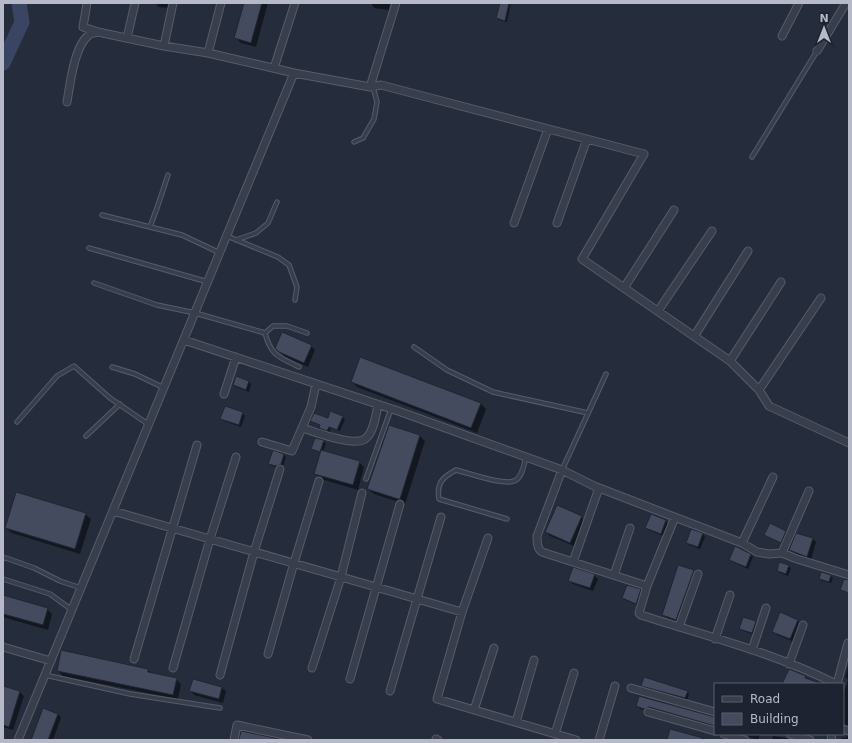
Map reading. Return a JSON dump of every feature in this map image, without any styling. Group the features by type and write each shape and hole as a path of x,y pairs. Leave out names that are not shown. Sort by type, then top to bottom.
{"street":[{"path":"86,3 83,27 98,32 164,46 208,53 294,73 372,87 381,85 644,154 582,259 695,335 730,361 759,390 769,406 849,443"},
{"path":"128,38 135,3"},
{"path":"164,46 173,3"},
{"path":"208,53 221,3"},
{"path":"274,68 295,3"},
{"path":"372,87 396,3"},
{"path":"782,36 799,3"},
{"path":"817,51 846,3"},
{"path":"67,102 76,56 82,42 90,34 98,32"},
{"path":"18,740 294,73"},
{"path":"514,223 548,129"},
{"path":"557,223 587,139"},
{"path":"624,288 674,210"},
{"path":"658,311 712,231"},
{"path":"695,335 748,251"},
{"path":"730,361 781,282"},
{"path":"759,390 821,298"},
{"path":"184,340 391,409 562,470 599,488 742,543 757,552 769,554 782,553 849,575"},
{"path":"224,394 236,357"},
{"path":"262,442 292,451 311,407 316,384"},
{"path":"302,428 343,440 357,442 366,439 371,431 378,405"},
{"path":"134,659 197,445"},
{"path":"173,668 210,539 236,457"},
{"path":"220,674 254,552 280,469"},
{"path":"562,470 537,541 540,550 542,552 647,586"},
{"path":"742,543 773,477"},
{"path":"268,654 319,481"},
{"path":"573,562 599,488"},
{"path":"782,553 809,491"},
{"path":"312,668 341,577 362,492"},
{"path":"350,679 400,504"},
{"path":"113,511 462,612"},
{"path":"390,691 441,517"},
{"path":"675,517 647,586 639,613 752,650 818,674 834,683"},
{"path":"614,575 630,528"},
{"path":"488,538 462,612 437,699 576,740"},
{"path":"679,627 698,574"},
{"path":"715,639 730,595"},
{"path":"752,650 766,608"},
{"path":"789,664 803,625"},
{"path":"836,683 848,643"},
{"path":"3,647 51,661"},
{"path":"474,710 494,648"},
{"path":"516,722 534,660"},
{"path":"555,734 574,673"},
{"path":"599,740 615,686"},
{"path":"631,688 714,712"},
{"path":"648,712 714,731"},
{"path":"234,740 237,725 308,740"},
{"path":"728,735 745,740"},
{"path":"793,735 810,740"}],"lane":[{"path":"752,157 817,51"},
{"path":"354,142 363,138 374,119 377,102 372,87"},
{"path":"150,227 158,208 168,175"},
{"path":"236,240 256,233 268,223 277,202"},
{"path":"102,215 182,235 220,253"},
{"path":"227,236 278,257 289,265 294,275 297,287 295,300"},
{"path":"89,248 208,282"},
{"path":"94,283 158,305 265,333"},
{"path":"265,333 273,326 287,326 308,333"},
{"path":"265,333 274,354 299,367"},
{"path":"414,347 447,370 493,392 588,413"},
{"path":"16,422 57,376 74,366 110,398 149,424"},
{"path":"112,367 135,374 164,388"},
{"path":"562,470 606,374"},
{"path":"86,436 120,404"},
{"path":"366,479 391,409"},
{"path":"507,519 439,499 437,490 443,477 456,470 509,482 517,479 521,474 526,457"},
{"path":"3,558 34,568 60,581 81,588"},
{"path":"3,579 50,594 72,610"},
{"path":"45,675 130,694 220,708"}],"building":[{"path":"244,3 262,3 251,43 234,38"},
{"path":"500,3 509,3 505,21 496,18"},
{"path":"282,332 312,345 304,363 279,352 275,348"},
{"path":"360,357 481,403 471,428 351,382"},
{"path":"236,376 249,381 246,390 233,385"},
{"path":"225,406 243,412 239,425 220,419"},
{"path":"330,411 343,416 337,430 329,427 327,431 319,428 320,425 310,421 314,413 328,418"},
{"path":"389,425 420,435 400,499 367,489"},
{"path":"315,438 324,440 320,452 311,449"},
{"path":"273,450 284,454 281,464 276,466 268,464"},
{"path":"321,450 360,461 353,485 314,474"},
{"path":"16,492 86,513 75,549 5,528"},
{"path":"557,505 582,516 570,543 545,532"},
{"path":"651,514 666,520 661,534 645,528"},
{"path":"770,523 786,531 781,543 764,535"},
{"path":"691,529 703,533 698,547 686,543"},
{"path":"796,533 813,538 807,557 789,550"},
{"path":"735,546 751,554 746,567 729,560"},
{"path":"779,562 789,565 786,574 777,571"},
{"path":"678,565 694,570 676,620 662,615"},
{"path":"573,567 595,574 590,588 568,581"},
{"path":"821,572 831,575 829,582 819,579"},
{"path":"844,579 849,580 849,593 840,590"},
{"path":"627,585 641,589 636,604 622,598"},
{"path":"3,595 48,608 43,625 3,614"},
{"path":"780,612 798,620 790,639 772,632"},
{"path":"743,617 756,621 752,633 739,629"},
{"path":"61,650 148,669 148,672 177,678 173,695 57,671"},
{"path":"789,669 806,676 805,678 820,683 782,683"},
{"path":"644,677 688,691 685,698 641,686"},
{"path":"193,679 222,687 219,699 189,691"},
{"path":"3,686 20,691 9,727 3,725"},
{"path":"639,696 714,717 714,726 649,707 644,709 636,706"},
{"path":"43,708 58,714 48,740 31,740"},
{"path":"670,729 703,738 702,740 667,740"},
{"path":"241,731 275,738 275,740 239,740"}],"waterway":[{"path":"3,63 22,22 19,3"}]}
